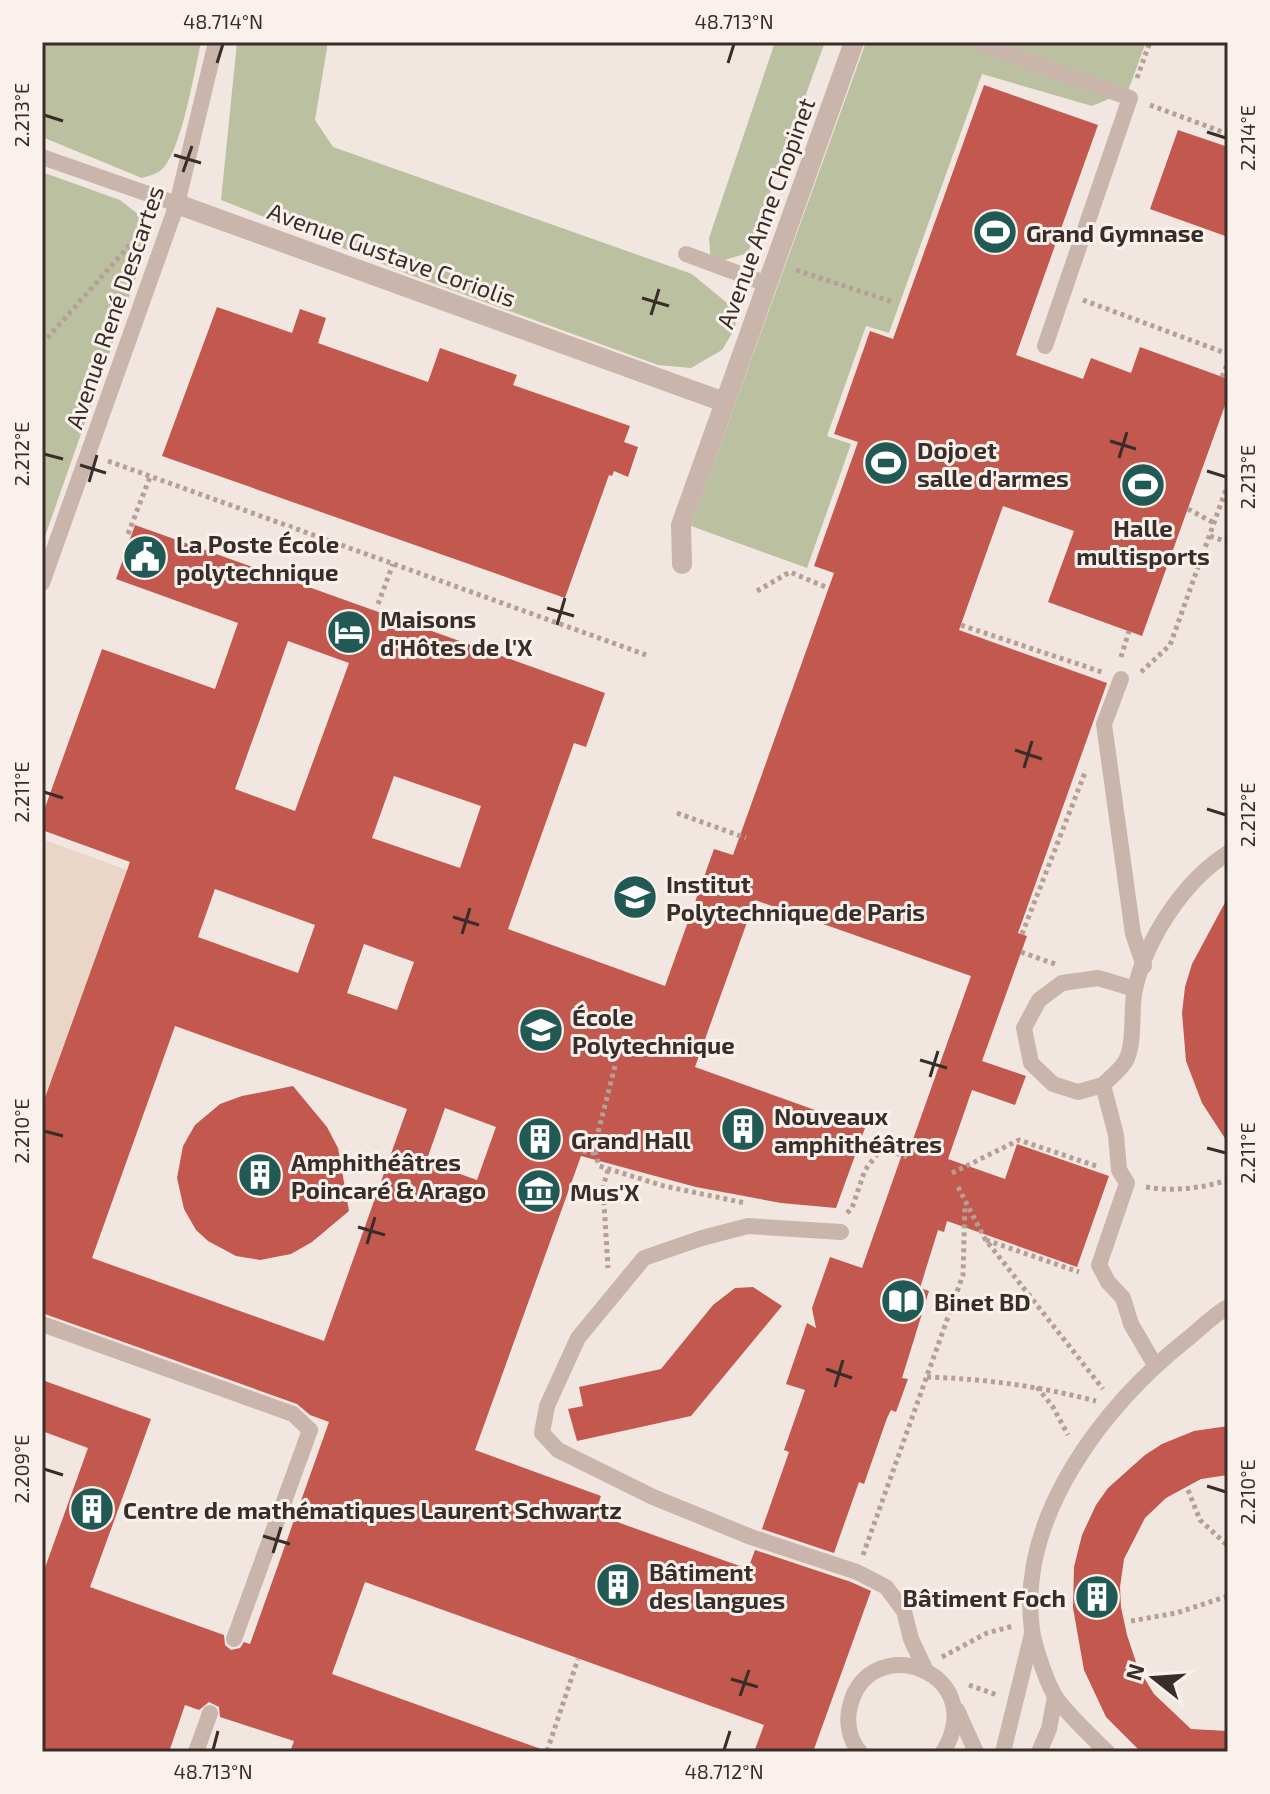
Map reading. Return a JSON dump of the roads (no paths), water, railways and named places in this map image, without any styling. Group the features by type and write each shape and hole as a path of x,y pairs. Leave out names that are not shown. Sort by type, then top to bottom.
{"street":[{"name":"Avenue Anne Chopinet","path":"682,564 681,525 854,42"},
{"name":"Avenue Gustave Coriolis","path":"177,204 724,402"}],"lane":[{"name":"Avenue René Descartes","path":"42,583 177,204 216,42"},
{"path":"975,42 1130,98 1045,346"},
{"name":"Avenue Gustave Coriolis","path":"42,157 177,204"},
{"path":"686,254 767,284"},
{"path":"1117,678 1104,724 1133,934 1144,966"},
{"path":"1135,989 1098,978 1062,983 1039,1000 1024,1028 1031,1063 1053,1084 1078,1092 1103,1085 1126,1061 1135,989 1158,929 1180,896 1211,864 1228,853"},
{"path":"1103,1085 1116,1135 1119,1170 1125,1179 1099,1265 1108,1282 1123,1298 1131,1324 1155,1365"},
{"path":"841,1232 748,1226 644,1258 578,1338 547,1406 542,1433 558,1450 653,1497 751,1537 857,1572 886,1587 904,1611 911,1639 925,1669"},
{"path":"1107,1752 1055,1697 1032,1627 1030,1595 1037,1552 1065,1478 1116,1405 1155,1365 1226,1305"},
{"path":"42,1324 293,1414 310,1430 234,1639"},
{"path":"1003,1752 1032,1627"},
{"path":"890,1666 911,1639"},
{"path":"860,1752 850,1732 848,1714 852,1698 861,1683 874,1672 890,1666 908,1665 925,1669 947,1690 976,1752"},
{"path":"1039,1752 1049,1729 1055,1697"},
{"path":"943,1752 952,1737 954,1704"},
{"path":"196,1752 210,1713"}],"place":[{"name":"Grand Gymnase","path":"995,232"},
{"name":"Dojo et salle d'armes","path":"886,463"},
{"name":"Halle multisports","path":"1143,485"},
{"name":"La Poste École polytechnique","path":"145,557"},
{"name":"Maisons d'Hôtes de l'X","path":"349,632"},
{"name":"Institut Polytechnique de Paris","path":"635,897"},
{"name":"École Polytechnique","path":"541,1030"},
{"name":"Nouveaux amphithéâtres","path":"743,1129"},
{"name":"Grand Hall","path":"540,1139"},
{"name":"Amphithéâtres Poincaré & Arago","path":"260,1175"},
{"name":"Mus'X","path":"539,1191"},
{"name":"Binet BD","path":"903,1301"},
{"name":"Centre de mathématiques Laurent Schwartz","path":"92,1509"},
{"name":"Bâtiment des langues","path":"618,1585"},
{"name":"Bâtiment Foch","path":"1097,1597"}]}
